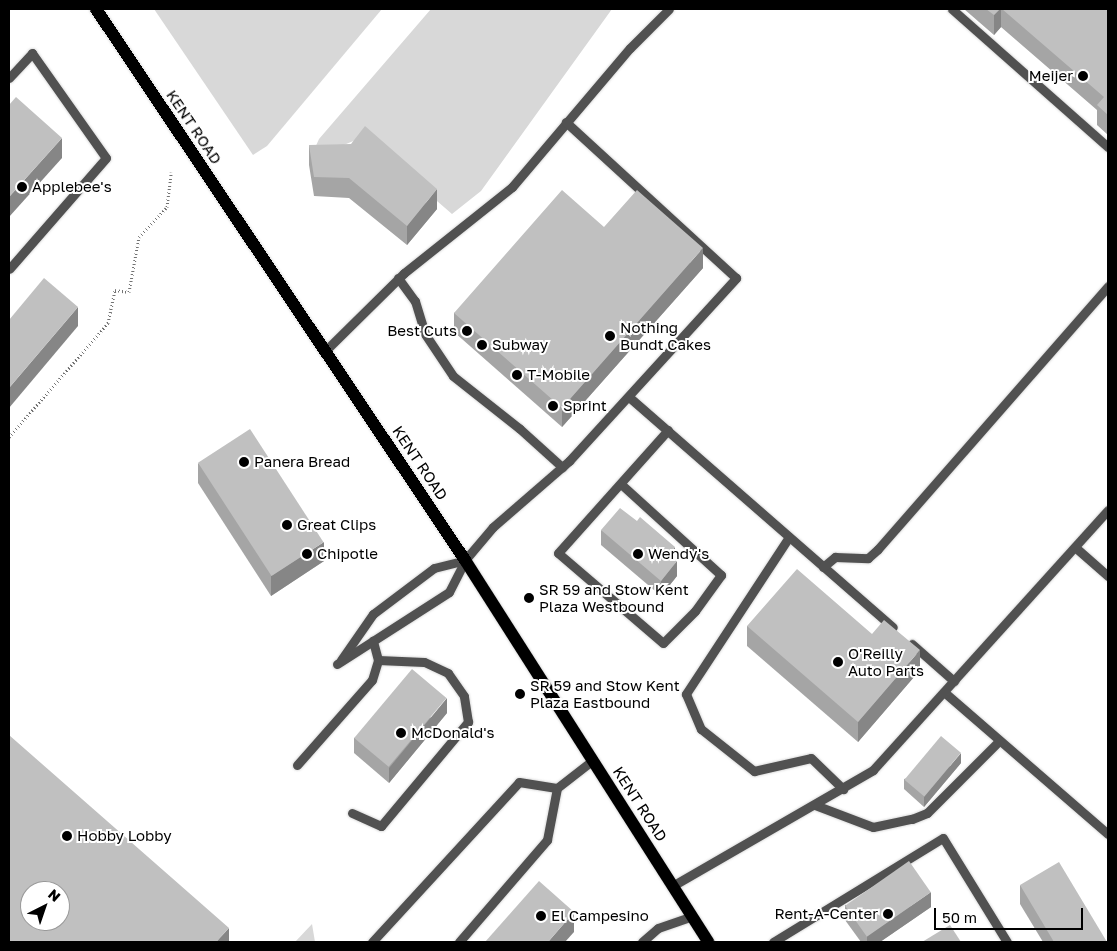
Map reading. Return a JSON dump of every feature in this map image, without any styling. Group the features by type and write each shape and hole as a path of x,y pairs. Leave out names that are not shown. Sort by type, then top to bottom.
{"main road":[{"name":"KENT ROAD","path":"96,9 465,560 674,885 708,942"}],"lane":[{"path":"325,351 398,278 512,187 630,48 669,9"},
{"path":"952,9 1108,148"},
{"path":"9,78 32,53 106,158 9,269"},
{"path":"465,560 434,568 373,614 338,664 450,592 465,560 493,527 562,467 630,397 736,278 566,122"},
{"path":"398,278 415,301 425,334 453,376 520,429 562,467"},
{"path":"823,567 835,557 868,558 878,549 1108,286"},
{"path":"630,397 954,681"},
{"path":"622,485 721,575 695,611 663,643 618,607 558,553 622,485 668,430"},
{"path":"674,885 873,770 1076,548 1108,510"},
{"path":"788,537 686,694 701,729 754,771 811,758 843,789"},
{"path":"1076,548 1108,576"},
{"path":"297,765 372,680 378,660 373,641"},
{"path":"352,813 380,826 468,722 464,696 448,673 424,662 378,660"},
{"path":"944,692 1108,834"},
{"path":"815,805 872,827 912,819 927,813 999,741"},
{"path":"459,942 547,840 557,788 593,760"},
{"path":"372,942 519,782 557,788"},
{"path":"773,942 943,838 1007,942"},
{"path":"642,942 658,928 692,916"}],"path":[{"path":"9,438 108,323 115,290 129,292 139,238 167,207 172,172"}],"shaded area":[{"path":"154,9 382,9 267,146 253,155"},
{"path":"431,9 612,9 481,191 452,214 363,137 310,159 319,139"},
{"path":"312,924 315,942 295,942"}],"building":[{"path":"986,9 1000,9 994,15"},
{"name":"Meijer","path":"1002,9 1108,9 1108,115 1097,105 1104,97"},
{"name":"Applebee's","path":"16,97 62,138 9,197 9,105"},
{"path":"365,126 437,189 407,226 349,178 314,177 309,145 351,144"},
{"path":"562,190 604,227 637,190 703,248 562,408 454,313"},
{"path":"44,278 78,307 9,388 9,320"},
{"path":"250,429 324,542 272,576 198,463"},
{"path":"620,508 637,521 640,517 675,547 669,555 677,561 661,581 601,530"},
{"name":"O'Reilly Auto Parts","path":"797,569 872,634 884,620 920,650 858,722 747,626"},
{"name":"McDonald's","path":"412,669 446,698 389,767 354,738"},
{"path":"9,735 229,928 216,942 9,942"},
{"path":"941,736 961,753 924,796 904,780"},
{"name":"Rent-A-Center","path":"909,861 931,892 867,937 845,906"},
{"path":"1059,862 1107,942 1054,942 1020,885"},
{"path":"539,881 574,912 548,942 485,942"},
{"path":"950,925 961,942 922,942"}],"place":[{"name":"Meijer","path":"1083,76"},
{"name":"Applebee's","path":"22,187"},
{"name":"Best Cuts","path":"467,331"},
{"name":"Nothing Bundt Cakes","path":"610,336"},
{"name":"Subway","path":"482,345"},
{"name":"T-Mobile","path":"517,375"},
{"name":"Sprint","path":"553,406"},
{"name":"Panera Bread","path":"244,462"},
{"name":"Great Clips","path":"287,525"},
{"name":"Chipotle","path":"307,554"},
{"name":"Wendy's","path":"638,554"},
{"name":"SR 59 and Stow Kent Plaza Westbound","path":"529,598"},
{"name":"O'Reilly Auto Parts","path":"838,662"},
{"name":"SR 59 and Stow Kent Plaza Eastbound","path":"520,694"},
{"name":"McDonald's","path":"401,733"},
{"name":"Hobby Lobby","path":"67,836"},
{"name":"Rent-A-Center","path":"888,914"},
{"name":"El Campesino","path":"541,916"}]}
